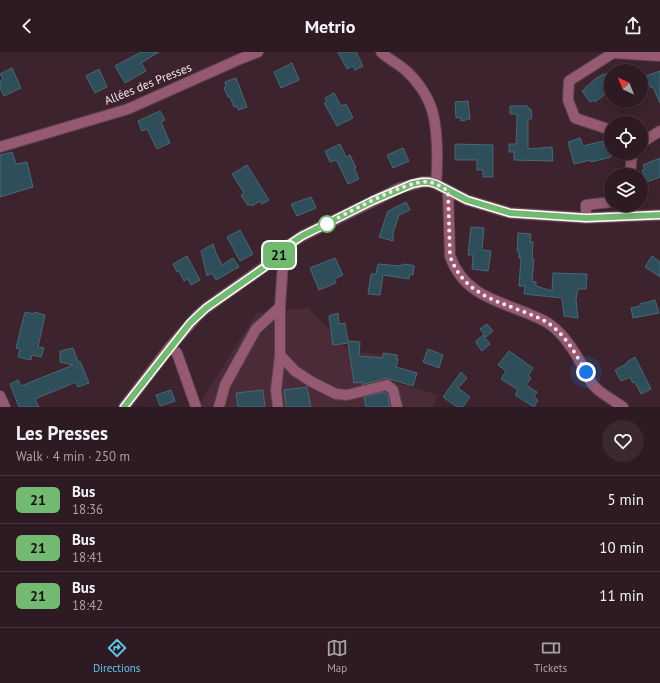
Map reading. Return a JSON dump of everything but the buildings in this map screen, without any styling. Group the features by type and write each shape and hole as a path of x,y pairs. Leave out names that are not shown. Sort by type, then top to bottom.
{"street":[{"name":"Allées des Presses","path":"0,146 128,109 258,52"},
{"path":"381,52 404,69 416,81 431,107 436,135 436,184"},
{"path":"604,128 575,118 568,100 569,81 613,53 660,56"},
{"path":"648,139 660,131"},
{"path":"124,407 170,347 190,323 206,308 272,262 280,253 302,236 400,188 422,182 429,182 467,200 510,213 586,218 660,215"},
{"path":"448,191 450,256 453,265 463,280 472,289 483,295 538,318 552,326 575,352 592,384 602,393 623,407"},
{"path":"586,218 586,205 604,203"},
{"path":"278,407 276,390 280,355 280,307 283,263 280,253"},
{"path":"219,407 225,385 256,329 280,307"},
{"path":"170,347 177,353 196,407"},
{"path":"280,355 295,370 312,382 336,394 347,396 386,385 393,390 397,407"},
{"path":"0,396 5,407"}],"shaded area":[{"path":"308,308 350,351 399,357 391,381 438,395 433,407 197,407 257,313"}],"bus line":[{"name":"21","path":"124,407 170,347 190,323 206,308 272,262 290,244 302,236 400,188 412,184 429,182 436,184 456,196 510,213 586,218 660,215"}],"route":[{"path":"327,224 320,227 400,188 422,182 436,184 448,191 448,245 453,265 463,280 472,289 483,295 538,318 552,326 575,352 586,372"}]}
